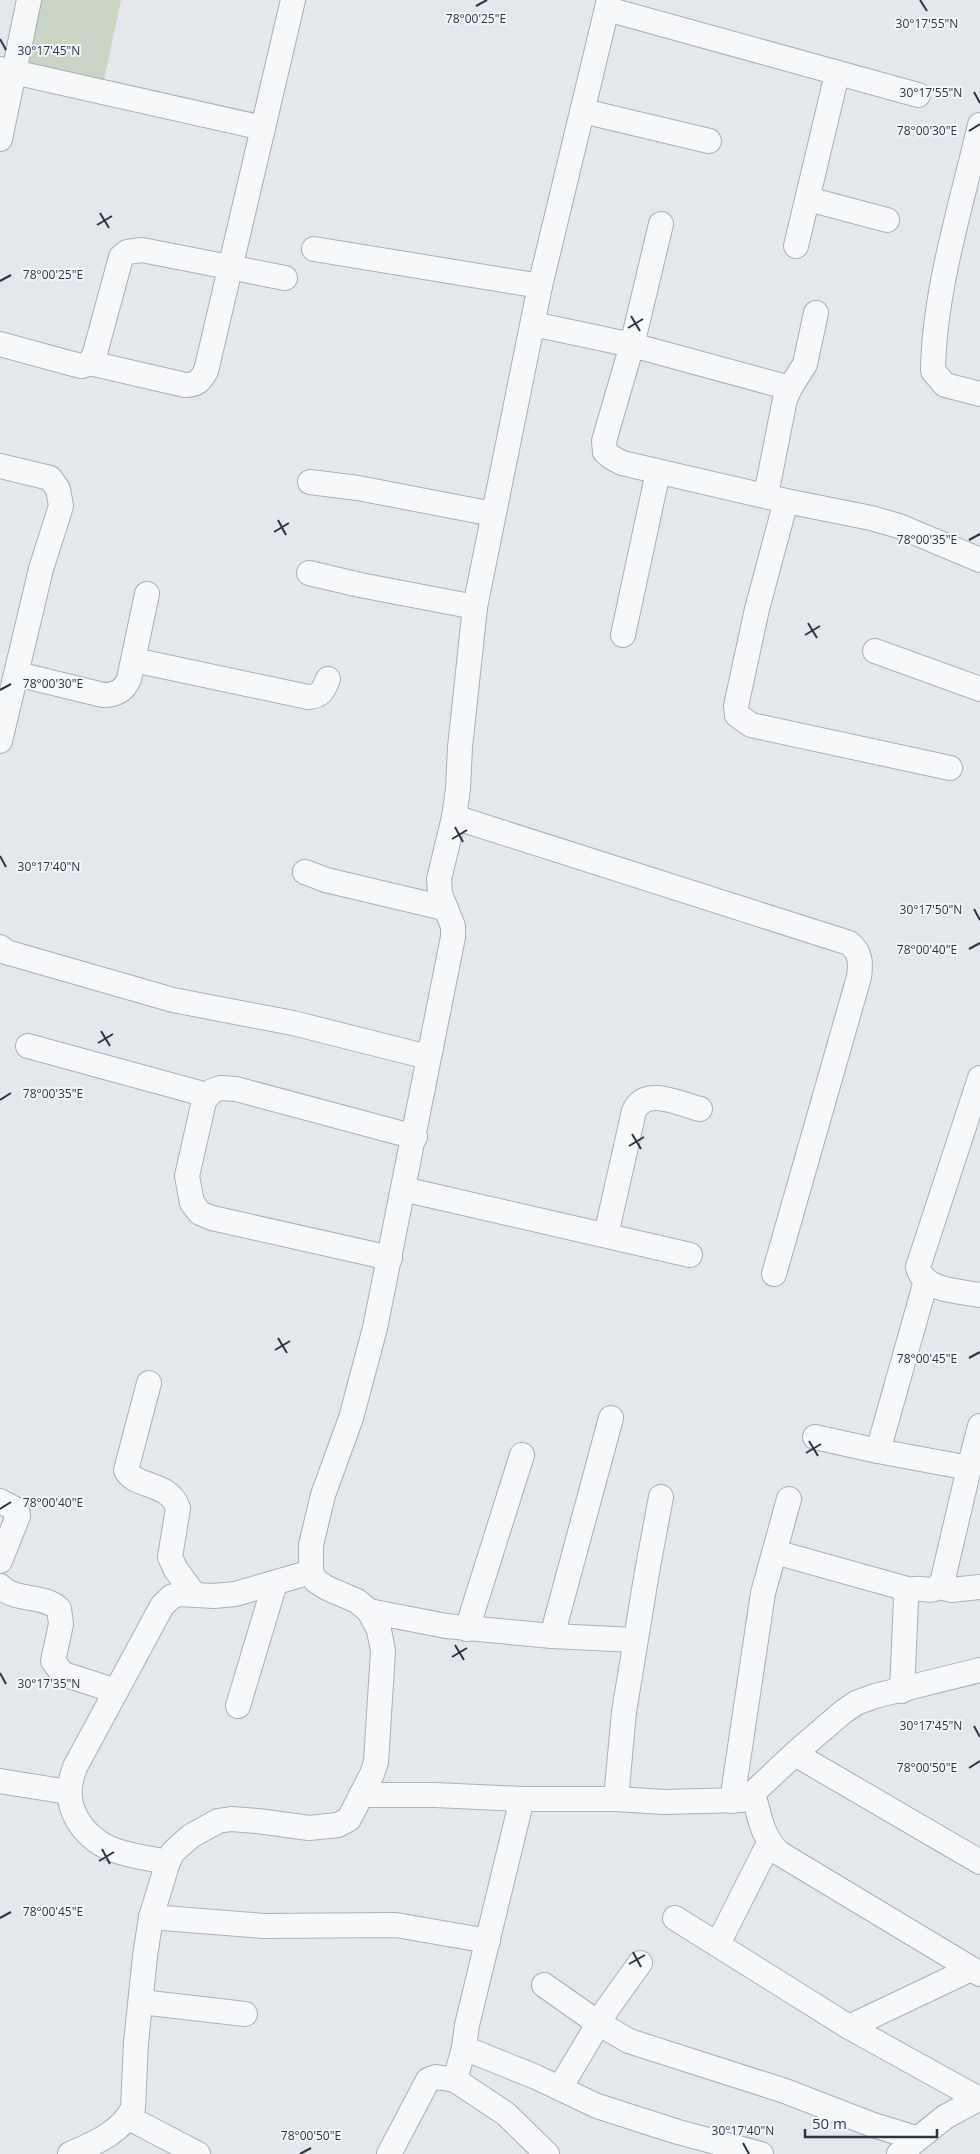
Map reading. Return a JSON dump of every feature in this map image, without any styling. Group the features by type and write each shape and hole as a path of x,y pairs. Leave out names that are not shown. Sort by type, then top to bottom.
{"street":[{"path":"0,139 7,71 29,0"},
{"path":"0,344 73,364 82,366 90,363 171,383 193,385 200,382 206,371 293,0"},
{"path":"635,1640 467,1629 370,1611 357,1601 316,1581 311,1572 312,1536 323,1495 351,1418 375,1328 404,1189 407,1165 415,1137 428,1057 453,937 453,926 444,908 440,894 439,879 454,817 468,659 475,606 484,570 493,514 540,286 608,4 837,74 918,95"},
{"path":"7,71 263,128"},
{"path":"796,246 837,74"},
{"path":"583,111 709,141"},
{"path":"980,124 941,296 933,370 944,385 980,394"},
{"path":"808,199 887,220"},
{"path":"661,224 632,345 604,441 605,452 622,463 871,518 899,526 980,560"},
{"path":"314,249 540,286"},
{"path":"90,363 95,353 121,257 127,252 142,250 286,278"},
{"path":"816,313 805,364 785,399 776,498 757,609 736,706 737,715 751,725 950,768"},
{"path":"533,324 632,345 790,388"},
{"path":"0,466 50,478 56,483 61,506 41,569 0,741"},
{"path":"623,635 658,472"},
{"path":"310,482 358,488 493,514"},
{"path":"309,573 360,585 475,606"},
{"path":"17,674 111,695 121,691 126,686 134,660 146,594"},
{"path":"875,650 980,689"},
{"path":"134,660 308,697 316,696 322,691 328,679"},
{"path":"454,817 849,943 857,949 860,957 860,976 774,1274"},
{"path":"305,872 326,880 444,908"},
{"path":"0,947 6,952 173,1000 293,1023 428,1057"},
{"path":"28,1046 207,1095"},
{"path":"980,1078 918,1267 920,1275 926,1281 936,1286 980,1295"},
{"path":"390,1258 212,1218 200,1213 192,1203 187,1176 204,1102 207,1095 221,1088 236,1089 415,1137"},
{"path":"606,1235 634,1111 638,1103 650,1098 658,1098 700,1109"},
{"path":"404,1189 690,1256"},
{"path":"878,1451 926,1281"},
{"path":"149,1382 126,1470 131,1476 170,1493 176,1503 178,1508 170,1556 176,1570 194,1594"},
{"path":"552,1636 611,1418"},
{"path":"775,1552 911,1590 916,1588 934,1590 940,1587 968,1468 980,1426"},
{"path":"815,1437 968,1468"},
{"path":"467,1629 522,1455"},
{"path":"616,1799 624,1712 635,1640 662,1497"},
{"path":"789,1499 763,1593 743,1797 769,1843 780,1853 975,1972"},
{"path":"0,1501 11,1505 18,1513 0,1561"},
{"path":"168,1862 123,1853 102,1846 91,1839 73,1811 68,1792 74,1767 162,1606 174,1595 214,1596 235,1594 311,1572"},
{"path":"238,1706 275,1583"},
{"path":"0,1586 10,1594 51,1604 59,1609 61,1624 54,1660 57,1668 63,1674 116,1691"},
{"path":"940,1587 951,1590 980,1588"},
{"path":"902,1691 905,1606 906,1599 911,1590"},
{"path":"70,2154 94,2144 129,2118 134,2101 136,2043 151,1917 168,1862 173,1852 191,1836 218,1821 258,1821 309,1828 338,1825 349,1820 376,1762 383,1651 382,1638 370,1611"},
{"path":"362,1795 435,1794 522,1799 616,1799 664,1802 743,1797 856,1703 875,1696 902,1691 980,1670"},
{"path":"794,1754 980,1862"},
{"path":"0,1781 68,1792"},
{"path":"455,2080 522,1799"},
{"path":"718,1944 769,1843"},
{"path":"151,1917 264,1926 396,1926 488,1941"},
{"path":"675,1918 849,2027 979,2099"},
{"path":"560,2088 598,2023 640,1963"},
{"path":"849,2027 975,1972"},
{"path":"544,1985 598,2023 629,2041 784,2091 873,2125 916,2138"},
{"path":"141,2002 245,2014"},
{"path":"464,2048 560,2088 597,2106 642,2121 761,2154"},
{"path":"389,2154 428,2080 436,2077 455,2080 506,2114 546,2154"},
{"path":"899,2154 916,2138 945,2117 979,2099"},
{"path":"129,2118 198,2154"}],"green space":[{"path":"41,0 121,0 104,80 26,62"}]}
